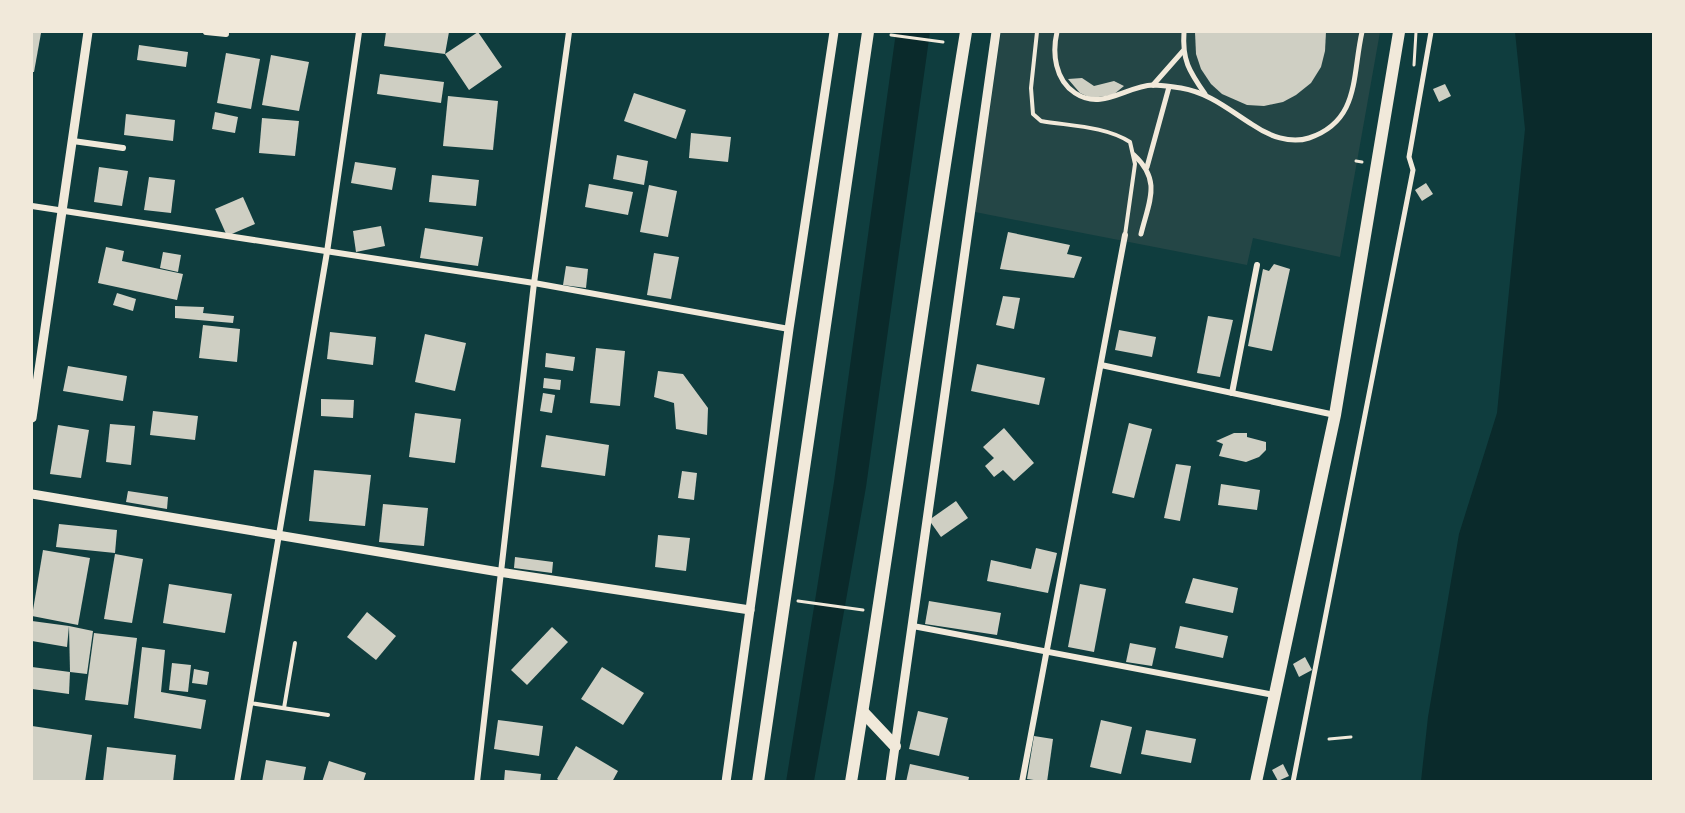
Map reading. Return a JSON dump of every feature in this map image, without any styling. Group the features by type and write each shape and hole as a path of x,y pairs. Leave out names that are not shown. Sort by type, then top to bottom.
{"main road":[{"path":"758,782 868,32"},
{"path":"851,782 930,249 966,32"},
{"path":"1256,782 1335,415 1399,32"},
{"path":"863,712 895,746"}],"street":[{"path":"32,418 88,32"},
{"path":"206,32 226,34"},
{"path":"237,782 277,535 327,252 359,32"},
{"path":"477,782 499,572 534,283 568,32"},
{"path":"726,782 831,32"},
{"path":"890,782 996,32"},
{"path":"1057,32 1054,55 1061,82 1076,94 1092,99 1107,100 1153,85 1205,94 1273,136 1303,140 1327,132 1346,110 1362,32"},
{"path":"1184,32 1183,51 1190,71 1205,94"},
{"path":"1293,782 1413,170 1409,158 1431,32"},
{"path":"1153,85 1183,51"},
{"path":"1141,234 1152,190 1147,167 1169,87"},
{"path":"73,141 123,148"},
{"path":"1134,155 1147,167"},
{"path":"32,206 534,283 789,329"},
{"path":"1022,782 1125,235"},
{"path":"1232,393 1257,265"},
{"path":"1101,365 1335,415"},
{"path":"32,494 499,572 750,610"},
{"path":"913,626 1274,695"}],"lane":[{"path":"1037,32 1031,88 1034,114 1041,121 1119,135 1130,142 1134,155 1134,173 1125,235"},
{"path":"1394,32 1398,45"},
{"path":"284,708 295,643"},
{"path":"250,703 328,715"}],"path":[{"path":"891,34 943,42"},
{"path":"1356,160 1362,162"},
{"path":"812,603 854,609"},
{"path":"1329,739 1351,737"}],"shaded area":[{"path":"896,32 930,32 866,487 814,781 786,782 834,482"},
{"path":"1001,32 1380,32 1340,257 1253,238 1247,265 975,212"},
{"path":"1515,32 1653,32 1653,781 1421,781 1428,717 1459,534 1497,413 1525,129"}],"building":[{"path":"32,32 41,33 34,72 32,72"},
{"path":"386,32 449,32 445,54 384,46"},
{"path":"478,32 502,67 469,90 445,54"},
{"path":"1195,32 1326,32 1325,51 1321,67 1311,83 1296,95 1283,102 1264,106 1247,105 1222,94 1211,84 1201,69 1196,54"},
{"path":"139,45 188,52 186,67 137,60"},
{"path":"226,53 260,59 251,109 217,103"},
{"path":"271,55 309,62 299,111 262,105"},
{"path":"380,74 444,82 441,103 377,94"},
{"path":"1082,78 1094,86 1114,81 1124,86 1113,95 1091,98 1080,93 1068,79"},
{"path":"1445,84 1451,96 1439,102 1433,89"},
{"path":"634,93 686,110 676,139 624,121"},
{"path":"448,96 498,101 493,150 443,146"},
{"path":"215,112 238,117 235,133 212,129"},
{"path":"126,114 175,120 173,141 124,135"},
{"path":"262,118 299,121 295,156 259,153"},
{"path":"691,133 731,137 728,162 689,158"},
{"path":"617,155 648,161 644,185 613,179"},
{"path":"355,162 396,168 392,190 351,183"},
{"path":"99,167 128,171 122,206 94,202"},
{"path":"432,175 479,180 476,206 429,202"},
{"path":"149,177 175,180 171,213 144,210"},
{"path":"1426,183 1433,194 1422,201 1415,190"},
{"path":"589,184 633,192 628,215 585,207"},
{"path":"649,185 677,191 668,237 640,232"},
{"path":"243,197 255,224 227,236 215,209"},
{"path":"381,226 385,246 356,252 353,231"},
{"path":"425,228 483,237 478,266 420,258"},
{"path":"1008,232 1070,245 1067,254 1082,257 1074,278 1000,269"},
{"path":"106,247 124,251 122,261 183,274 177,300 98,283"},
{"path":"163,252 181,255 178,272 160,268"},
{"path":"654,253 679,257 671,299 647,295"},
{"path":"1274,264 1290,269 1272,351 1248,346 1263,269 1269,271"},
{"path":"566,266 588,269 586,288 563,285"},
{"path":"117,293 136,299 133,311 113,305"},
{"path":"1003,296 1020,298 1014,329 996,325"},
{"path":"175,306 204,307 203,313 234,316 233,323 175,318"},
{"path":"1208,316 1233,320 1220,377 1197,373"},
{"path":"203,325 240,329 237,362 199,358"},
{"path":"1119,330 1156,337 1152,357 1115,350"},
{"path":"330,332 376,337 373,365 327,359"},
{"path":"425,334 466,343 455,391 415,382"},
{"path":"596,348 625,351 620,406 590,403"},
{"path":"546,353 575,357 573,371 545,367"},
{"path":"977,364 1045,378 1039,405 971,391"},
{"path":"68,366 127,376 123,401 63,391"},
{"path":"658,371 683,374 708,408 707,435 676,429 674,403 654,397"},
{"path":"544,378 561,380 560,390 543,388"},
{"path":"543,393 555,395 552,413 540,411"},
{"path":"321,399 354,400 353,418 321,416"},
{"path":"153,411 198,416 195,440 150,435"},
{"path":"415,413 461,419 455,463 409,457"},
{"path":"1129,423 1152,429 1134,498 1112,493"},
{"path":"110,424 135,426 131,465 106,462"},
{"path":"58,425 89,430 81,478 50,474"},
{"path":"1004,428 1034,463 1014,481 1003,470 994,477 985,466 994,458 983,447"},
{"path":"1234,433 1247,433 1247,437 1266,442 1266,450 1259,457 1246,462 1219,456 1223,444 1216,441"},
{"path":"546,435 609,445 605,476 541,467"},
{"path":"1176,464 1191,466 1180,521 1164,518"},
{"path":"314,470 371,475 365,526 309,521"},
{"path":"682,471 697,473 694,500 678,498"},
{"path":"1221,484 1260,490 1257,510 1218,505"},
{"path":"128,491 168,497 167,509 126,502"},
{"path":"956,501 968,518 941,537 929,520"},
{"path":"383,504 428,508 424,546 379,542"},
{"path":"59,524 117,530 115,553 56,547"},
{"path":"658,535 690,538 686,571 655,567"},
{"path":"1036,548 1057,553 1048,593 987,581 991,560 1031,569"},
{"path":"43,550 90,558 78,625 32,616"},
{"path":"115,554 143,559 132,623 104,619"},
{"path":"515,557 553,562 552,573 514,568"},
{"path":"1193,578 1238,588 1233,613 1185,603"},
{"path":"169,584 232,594 225,633 163,623"},
{"path":"1080,584 1106,589 1094,652 1068,647"},
{"path":"929,601 1001,613 997,635 925,624"},
{"path":"367,612 396,636 376,660 347,637"},
{"path":"32,621 69,626 67,647 32,641"},
{"path":"69,626 93,631 87,674 70,672"},
{"path":"1180,626 1228,636 1223,658 1175,648"},
{"path":"552,627 568,642 527,685 511,670"},
{"path":"94,633 137,638 128,705 85,700"},
{"path":"1130,643 1156,648 1152,666 1126,662"},
{"path":"142,647 165,650 161,692 206,700 201,729 134,718"},
{"path":"1305,657 1312,670 1299,677 1293,664"},
{"path":"172,663 191,665 188,692 169,690"},
{"path":"32,667 70,672 69,694 32,689"},
{"path":"602,667 644,693 623,725 581,699"},
{"path":"194,669 209,672 207,685 192,683"},
{"path":"918,711 948,718 939,756 909,749"},
{"path":"498,720 543,726 539,756 494,749"},
{"path":"1101,720 1132,727 1121,774 1090,767"},
{"path":"32,726 92,735 85,782 32,782"},
{"path":"1146,730 1196,739 1191,763 1141,754"},
{"path":"1034,736 1053,739 1047,782 1027,779"},
{"path":"576,746 618,771 612,782 561,782 557,779"},
{"path":"107,747 176,755 173,782 103,782"},
{"path":"266,760 306,767 303,782 262,782"},
{"path":"329,761 366,773 363,782 322,782"},
{"path":"910,764 969,777 968,782 906,782"},
{"path":"1283,764 1289,776 1278,781 1272,770"},
{"path":"505,770 541,774 540,782 504,782"}]}
